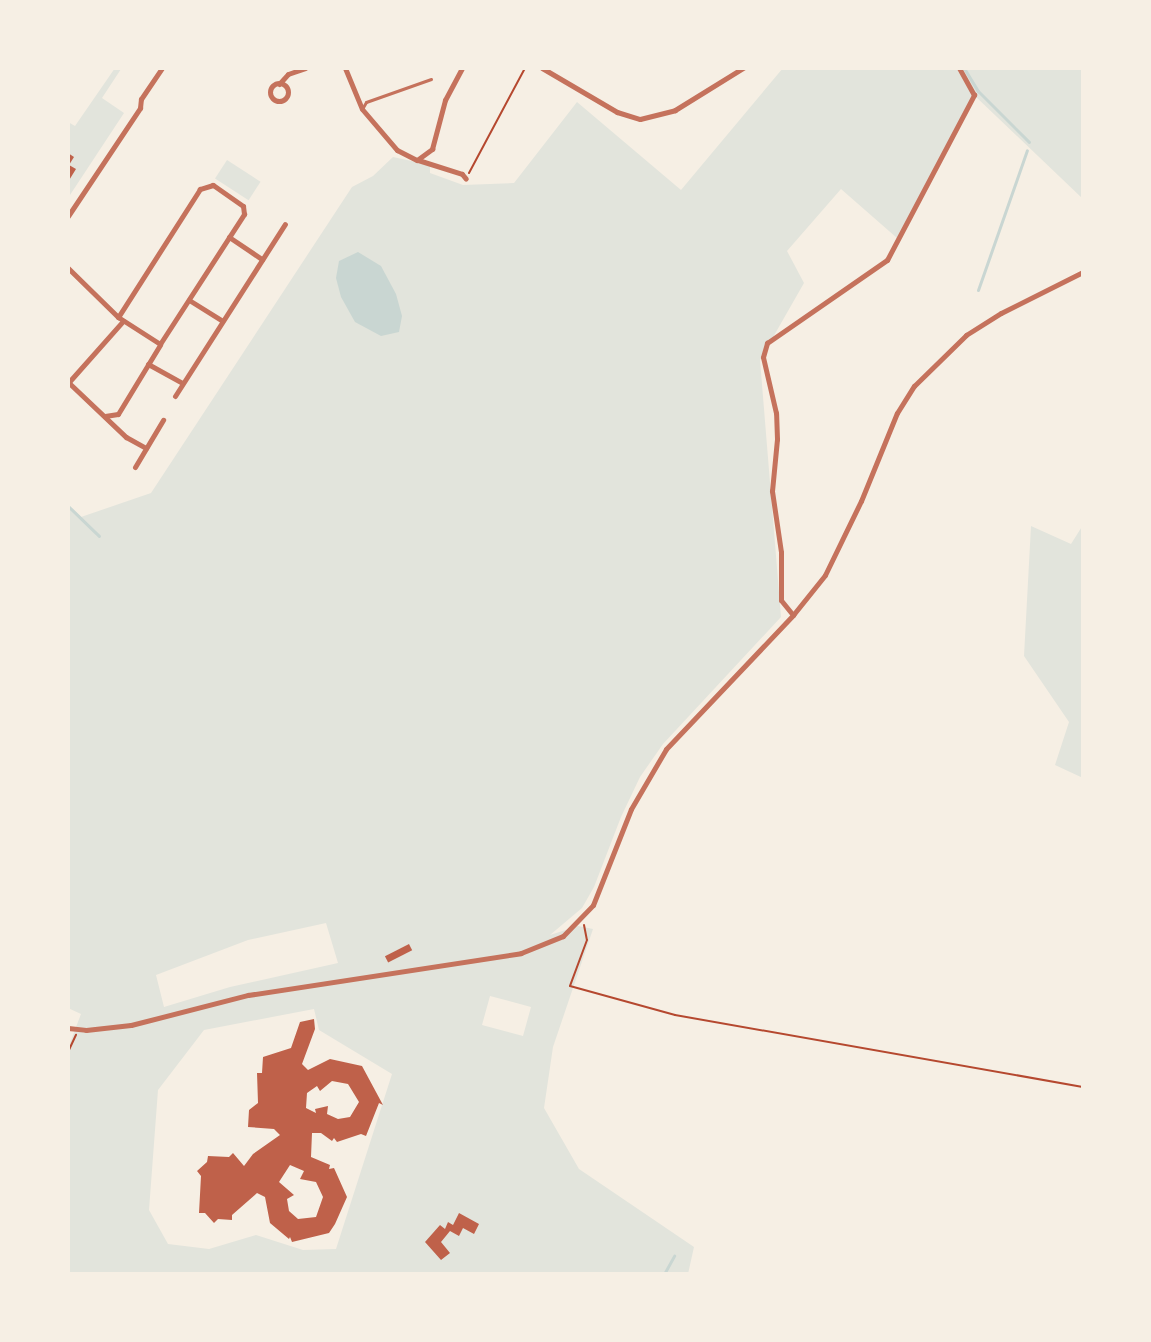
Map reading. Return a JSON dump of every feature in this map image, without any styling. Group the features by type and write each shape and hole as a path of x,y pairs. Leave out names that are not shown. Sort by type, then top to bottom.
{"street":[{"path":"68,216 140,108 141,99 162,68"},
{"path":"279,84 287,87 287,96 273,101 271,90 288,74 305,68"},
{"path":"345,68 362,109 397,150 417,160 462,174 466,179"},
{"path":"417,160 432,149 445,100 462,68"},
{"path":"542,68 617,112 640,119 675,110 743,68"},
{"path":"793,615 781,600 781,552 772,491 776,413 763,357 767,343 887,260 974,95 959,68"},
{"path":"104,416 118,414 244,214 243,206 213,185 200,189 120,319 68,383 126,437 146,448"},
{"path":"175,396 285,224"},
{"path":"229,237 262,259"},
{"path":"68,268 120,319 160,344"},
{"path":"68,1028 131,1025 248,995 521,953 544,947 581,921 603,887 631,809 666,749 793,615 825,575 861,501 897,413 914,386 966,335 1001,313 1083,272"},
{"path":"189,300 222,321"},
{"path":"148,364 182,383"},
{"path":"135,467 163,420"}],"lane":[{"path":"362,109 366,102 431,79"}],"path":[{"path":"466,179 525,68"},
{"path":"581,921 587,940 570,986 675,1015 1083,1087"},
{"path":"68,1052 79,1029"}],"shaded area":[{"path":"115,68 121,69 102,98 124,113 68,198 68,122 75,126"},
{"path":"783,68 1083,68 1083,199 975,96 897,238 841,189 787,251 804,283 760,360 781,617 663,744 640,777 594,887 582,908 550,935 578,926 593,929 553,1047 544,1108 579,1169 694,1247 688,1274 68,1274 68,1041 70,1043 81,1014 68,1008 68,505 81,517 151,493 352,187 373,176 393,157 430,165 430,173 463,185 514,183 577,102 681,190","holes":["326,923 338,963 230,987 164,1007 156,975 248,940","490,996 531,1007 523,1036 482,1025","314,1009 319,1030 392,1074 336,1249 303,1250 256,1235 209,1249 168,1244 149,1210 158,1090 204,1030"]},
{"path":"227,160 261,182 249,200 215,178"},
{"path":"358,252 381,266 396,294 402,316 399,332 381,336 355,322 341,297 336,278 339,261"},
{"path":"1083,525 1083,778 1055,765 1069,722 1024,656 1031,526 1071,544"}],"building":[{"path":"68,153 74,157 69,165 76,169 68,182"},
{"path":"409,944 412,950 388,962 385,956"},
{"path":"314,1019 315,1029 302,1064 308,1070 330,1059 362,1066 383,1105 379,1103 366,1136 361,1134 337,1142 321,1133 312,1133 311,1157 330,1165 329,1169 334,1168 347,1197 329,1233 292,1242 290,1237 270,1223 265,1197 257,1193 232,1215 232,1220 218,1219 214,1223 205,1213 199,1213 201,1176 197,1171 207,1162 208,1156 229,1157 233,1153 244,1166 253,1154 280,1135 274,1129 248,1127 249,1110 258,1103 257,1073 262,1073 263,1057 291,1048 300,1022","holes":["332,1081 348,1084 359,1102 350,1117 338,1119 327,1114 328,1106 315,1109 316,1113 306,1108 307,1093 317,1086 320,1091","290,1165 304,1171 300,1179 316,1182 323,1197 316,1217 298,1219 289,1211 287,1199 294,1195 279,1182"]},
{"path":"459,1213 479,1224 474,1234 463,1228 459,1236 450,1231 441,1242 450,1253 441,1260 425,1242 440,1225 445,1229 448,1222 453,1225"}],"waterway":[{"path":"964,68 978,91 1029,142"},
{"path":"978,290 1027,150"},
{"path":"68,506 99,536"},
{"path":"664,1274 674,1256"}]}
